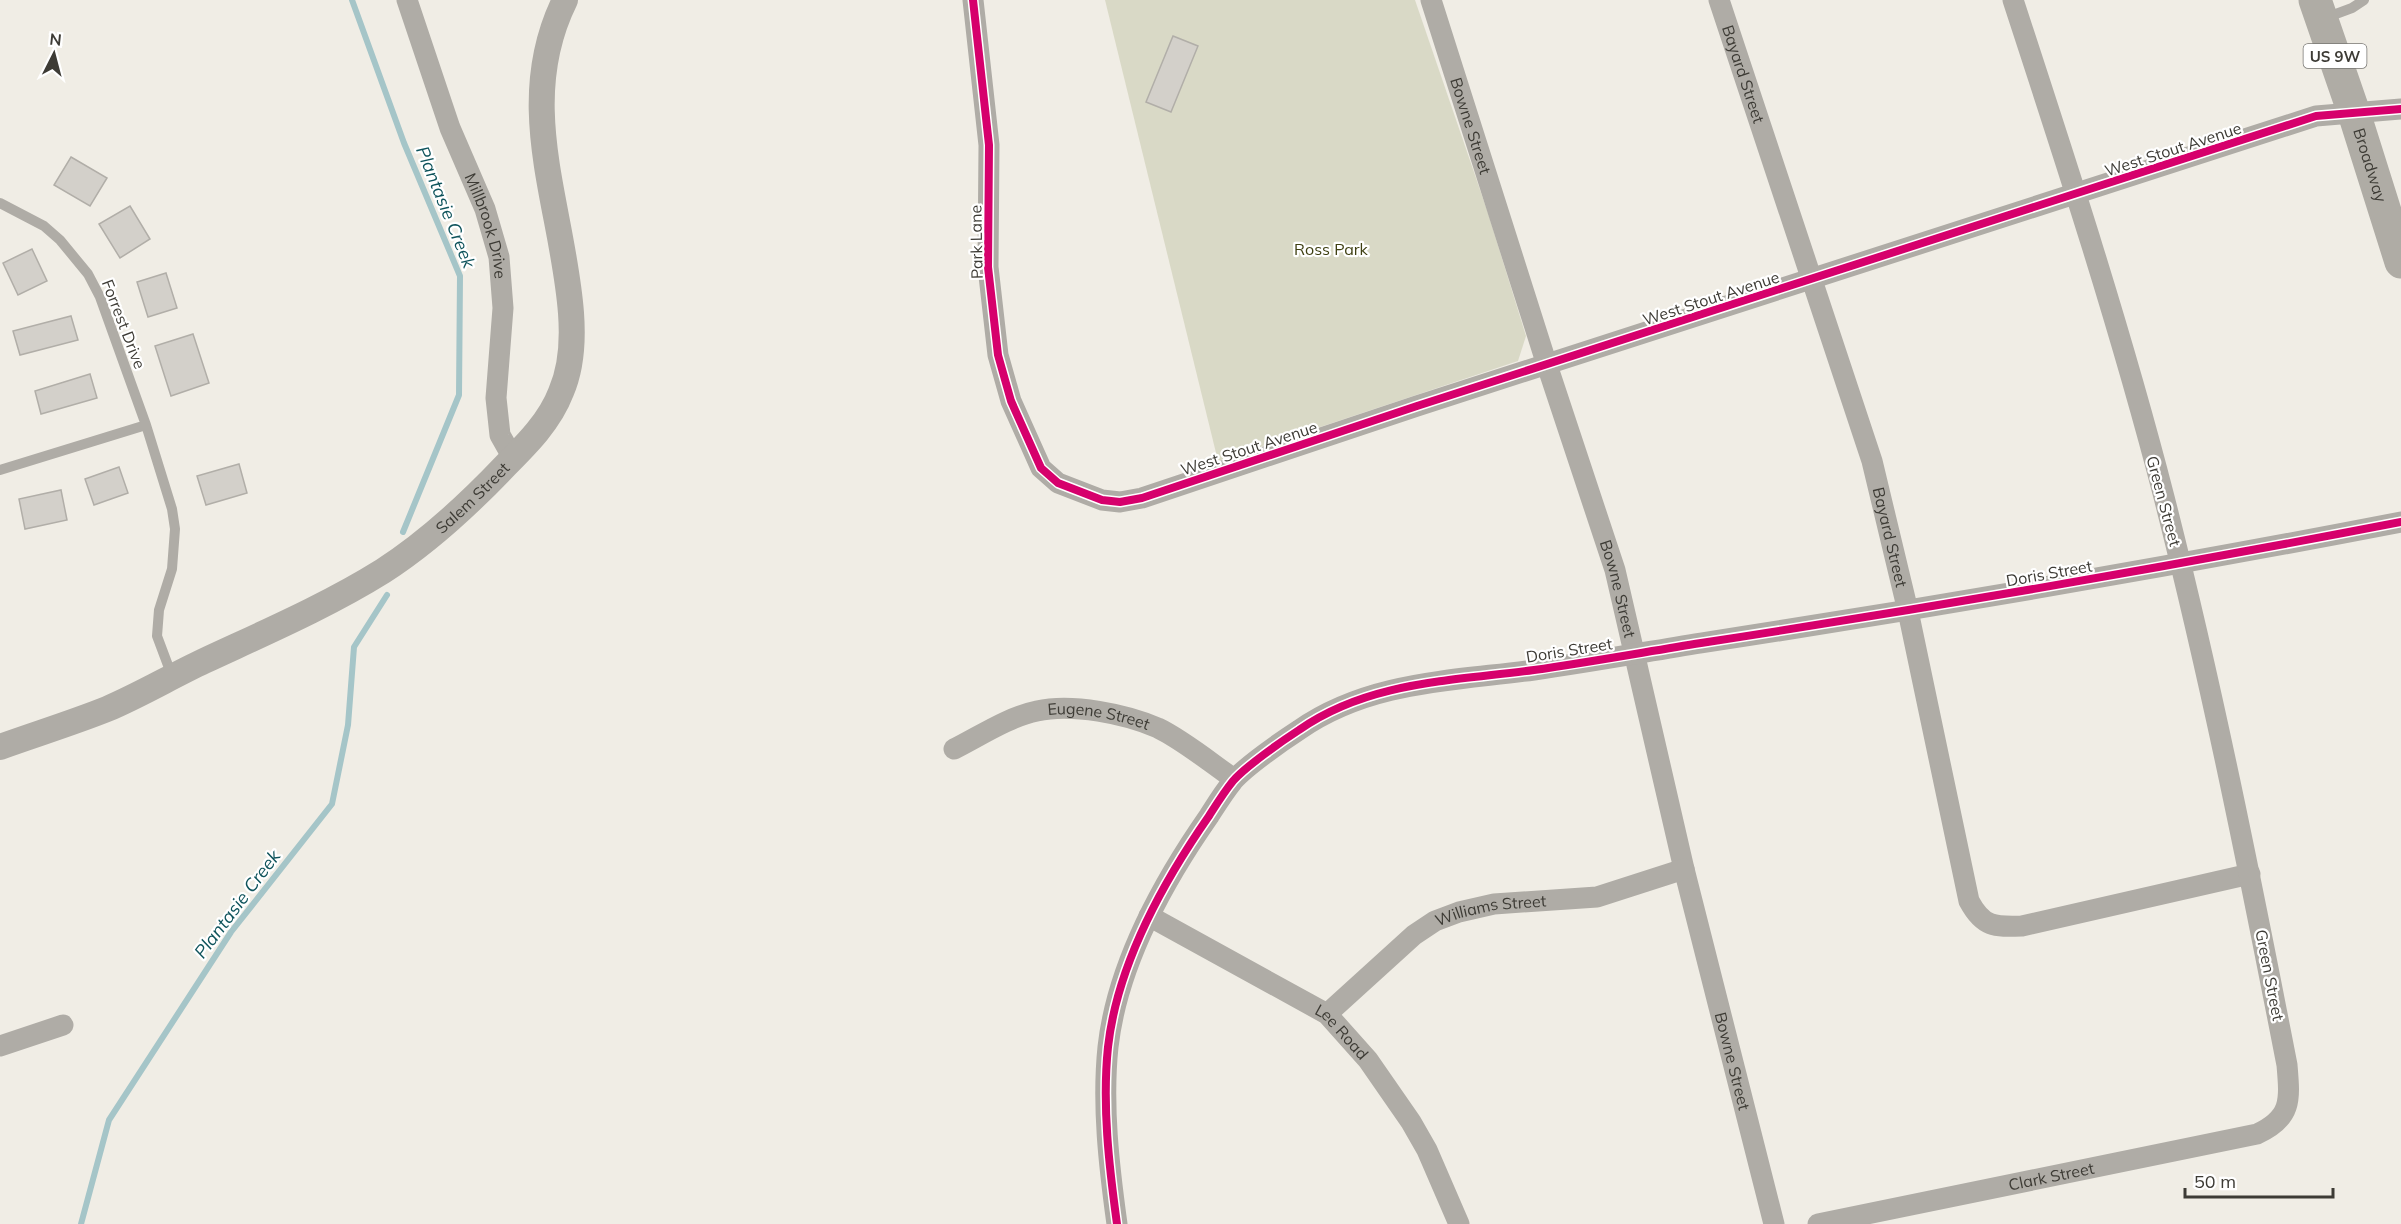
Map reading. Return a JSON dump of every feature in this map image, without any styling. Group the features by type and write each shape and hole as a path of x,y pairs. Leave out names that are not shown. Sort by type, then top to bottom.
{"highway":[{"name":"Broadway","path":"2319,10 2401,262"}],"street":[{"name":"Millbrook Drive","path":"407,0 450,128 485,209 500,257 503,308 496,398 500,435 513,458"},
{"name":"Salem Street","path":"0,747 108,708 268,631 385,569 456,514 513,458 550,414 569,371 573,338 571,310 546,168 541,105 548,42 565,0"},
{"name":"Park Lane","path":"973,0 989,145 988,267 998,355 1011,401 1041,468 1058,483 1076,491"},
{"name":"Bowne Street","path":"1431,0 1615,570 1684,868 1774,1224"},
{"name":"Bayard Street","path":"1719,0 1872,461 1908,611 1970,901 1976,912 1986,923 1999,927 2022,926 2250,874"},
{"name":"Green Street","path":"2013,0 2077,195 2163,494 2181,565 2250,874 2287,1065 2288,1105 2282,1118"},
{"name":"West Stout Avenue","path":"1076,491 1111,501 1142,498 2316,116 2401,109"},
{"name":"Doris Street","path":"1117,1224 1110,1169 1107,1096 1108,1047 1119,994 1149,916 1193,839 1234,779 1303,727 1367,695 1405,686 1537,669 1908,611 2181,565 2401,522"},
{"name":"Eugene Street","path":"954,749 1003,724 1037,711 1065,709 1097,711 1130,718 1159,729 1234,779"},
{"name":"Williams Street","path":"1327,1014 1414,935 1435,921 1494,904 1597,897 1684,868"},
{"name":"Lee Road","path":"1149,916 1327,1014 1368,1060 1411,1122 1427,1150 1459,1224"},
{"path":"0,1046 63,1025"},
{"name":"Clark Street","path":"1818,1224 2257,1134 2271,1128 2282,1118"}],"lane":[{"path":"2319,10 2347,10 2364,0"},
{"name":"Forrest Drive","path":"0,203 44,226 60,240 88,274 100,297 146,425 172,508 175,529 172,569 159,610 157,636 172,676"},
{"path":"0,470 146,425"}],"green space":[{"name":"Ross Park","path":"1105,0 1415,0 1488,213 1526,336 1518,361 1218,461"}],"building":[{"path":"1173,36 1198,46 1171,112 1146,102"},
{"path":"71,157 107,178 90,206 54,185"},
{"path":"130,206 150,239 120,258 99,224"},
{"path":"32,249 47,281 18,295 3,263"},
{"path":"166,273 177,308 148,317 137,282"},
{"path":"71,316 78,340 20,355 13,331"},
{"path":"193,334 209,383 171,396 155,346"},
{"path":"90,374 97,398 41,414 35,391"},
{"path":"239,464 247,493 206,505 197,476"},
{"path":"119,467 128,493 94,505 85,479"},
{"path":"61,490 67,520 25,529 19,499"}],"waterway":[{"name":"Plantasie Creek","path":"352,0 404,143 460,276 459,395 403,532"},
{"name":"Plantasie Creek","path":"81,1224 109,1120 231,932 332,804 348,725 354,647 387,595"}],"cycle path":[{"path":"973,0 989,145 988,267 998,355 1011,401 1041,468 1058,483 1102,500 1120,502 1142,498 1417,406 2316,116 2401,109"},
{"path":"1117,1224 1107,1136 1106,1069 1113,1017 1132,956 1159,897 1175,869 1233,781 1274,747 1326,714 1383,692 1412,686 1555,667 1964,601 2401,522"}]}
